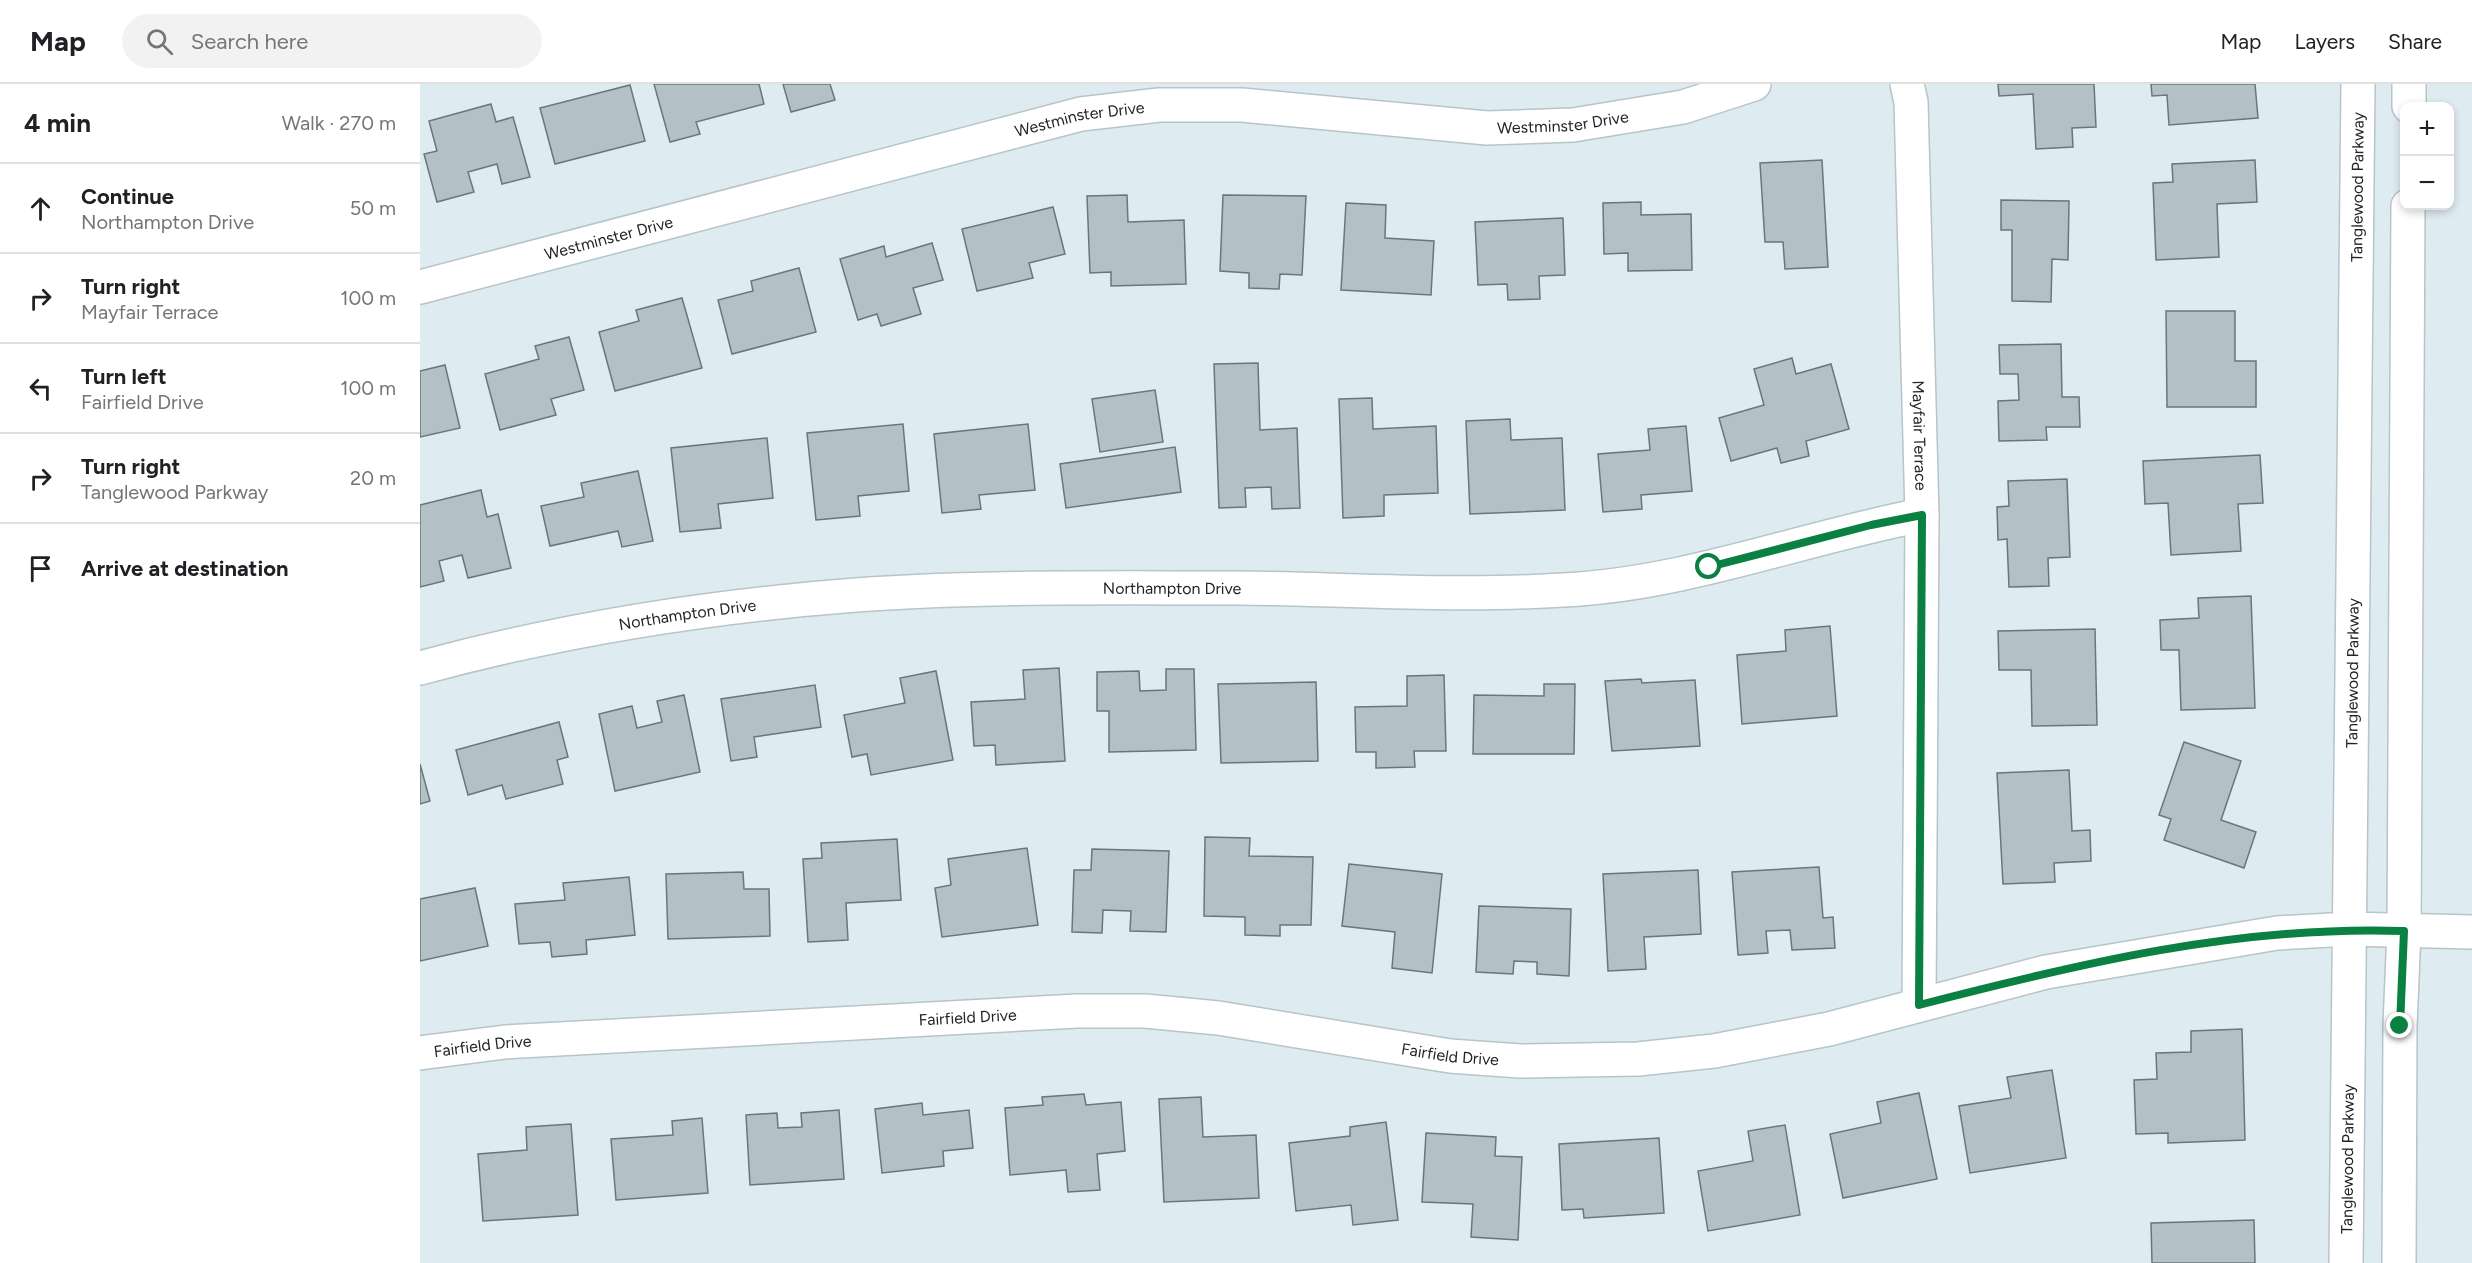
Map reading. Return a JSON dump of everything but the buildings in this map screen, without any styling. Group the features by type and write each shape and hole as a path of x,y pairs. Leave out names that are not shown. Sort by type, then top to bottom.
{"street":[{"name":"Westminster Drive","path":"420,287 1041,122 1118,96 1159,105 1242,105 1487,128 1573,125 1683,107 1754,84"},
{"name":"Mayfair Terrace","path":"1907,84 1911,102 1922,515 1919,1005"},
{"name":"Tanglewood Parkway","path":"2346,1263 2358,84"},
{"path":"2409,84 2409,102"},
{"path":"2399,1263 2400,1026 2404,931 2408,210"},
{"name":"Northampton Drive","path":"420,668 574,632 770,603 855,595 982,589 1241,588 1480,593 1567,590 1637,582 1709,567 1871,525 1922,515"},
{"name":"Fairfield Drive","path":"420,1053 505,1042 1077,1011 1145,1011 1218,1018 1450,1056 1520,1061 1638,1059 1714,1051 1818,1032 2046,972 2188,946 2277,933 2349,929 2472,932"}],"route":[{"path":"1709,567 1871,525 1922,515 1919,1005 2046,972 2188,946 2277,933 2349,929 2404,931 2400,1026"}]}
